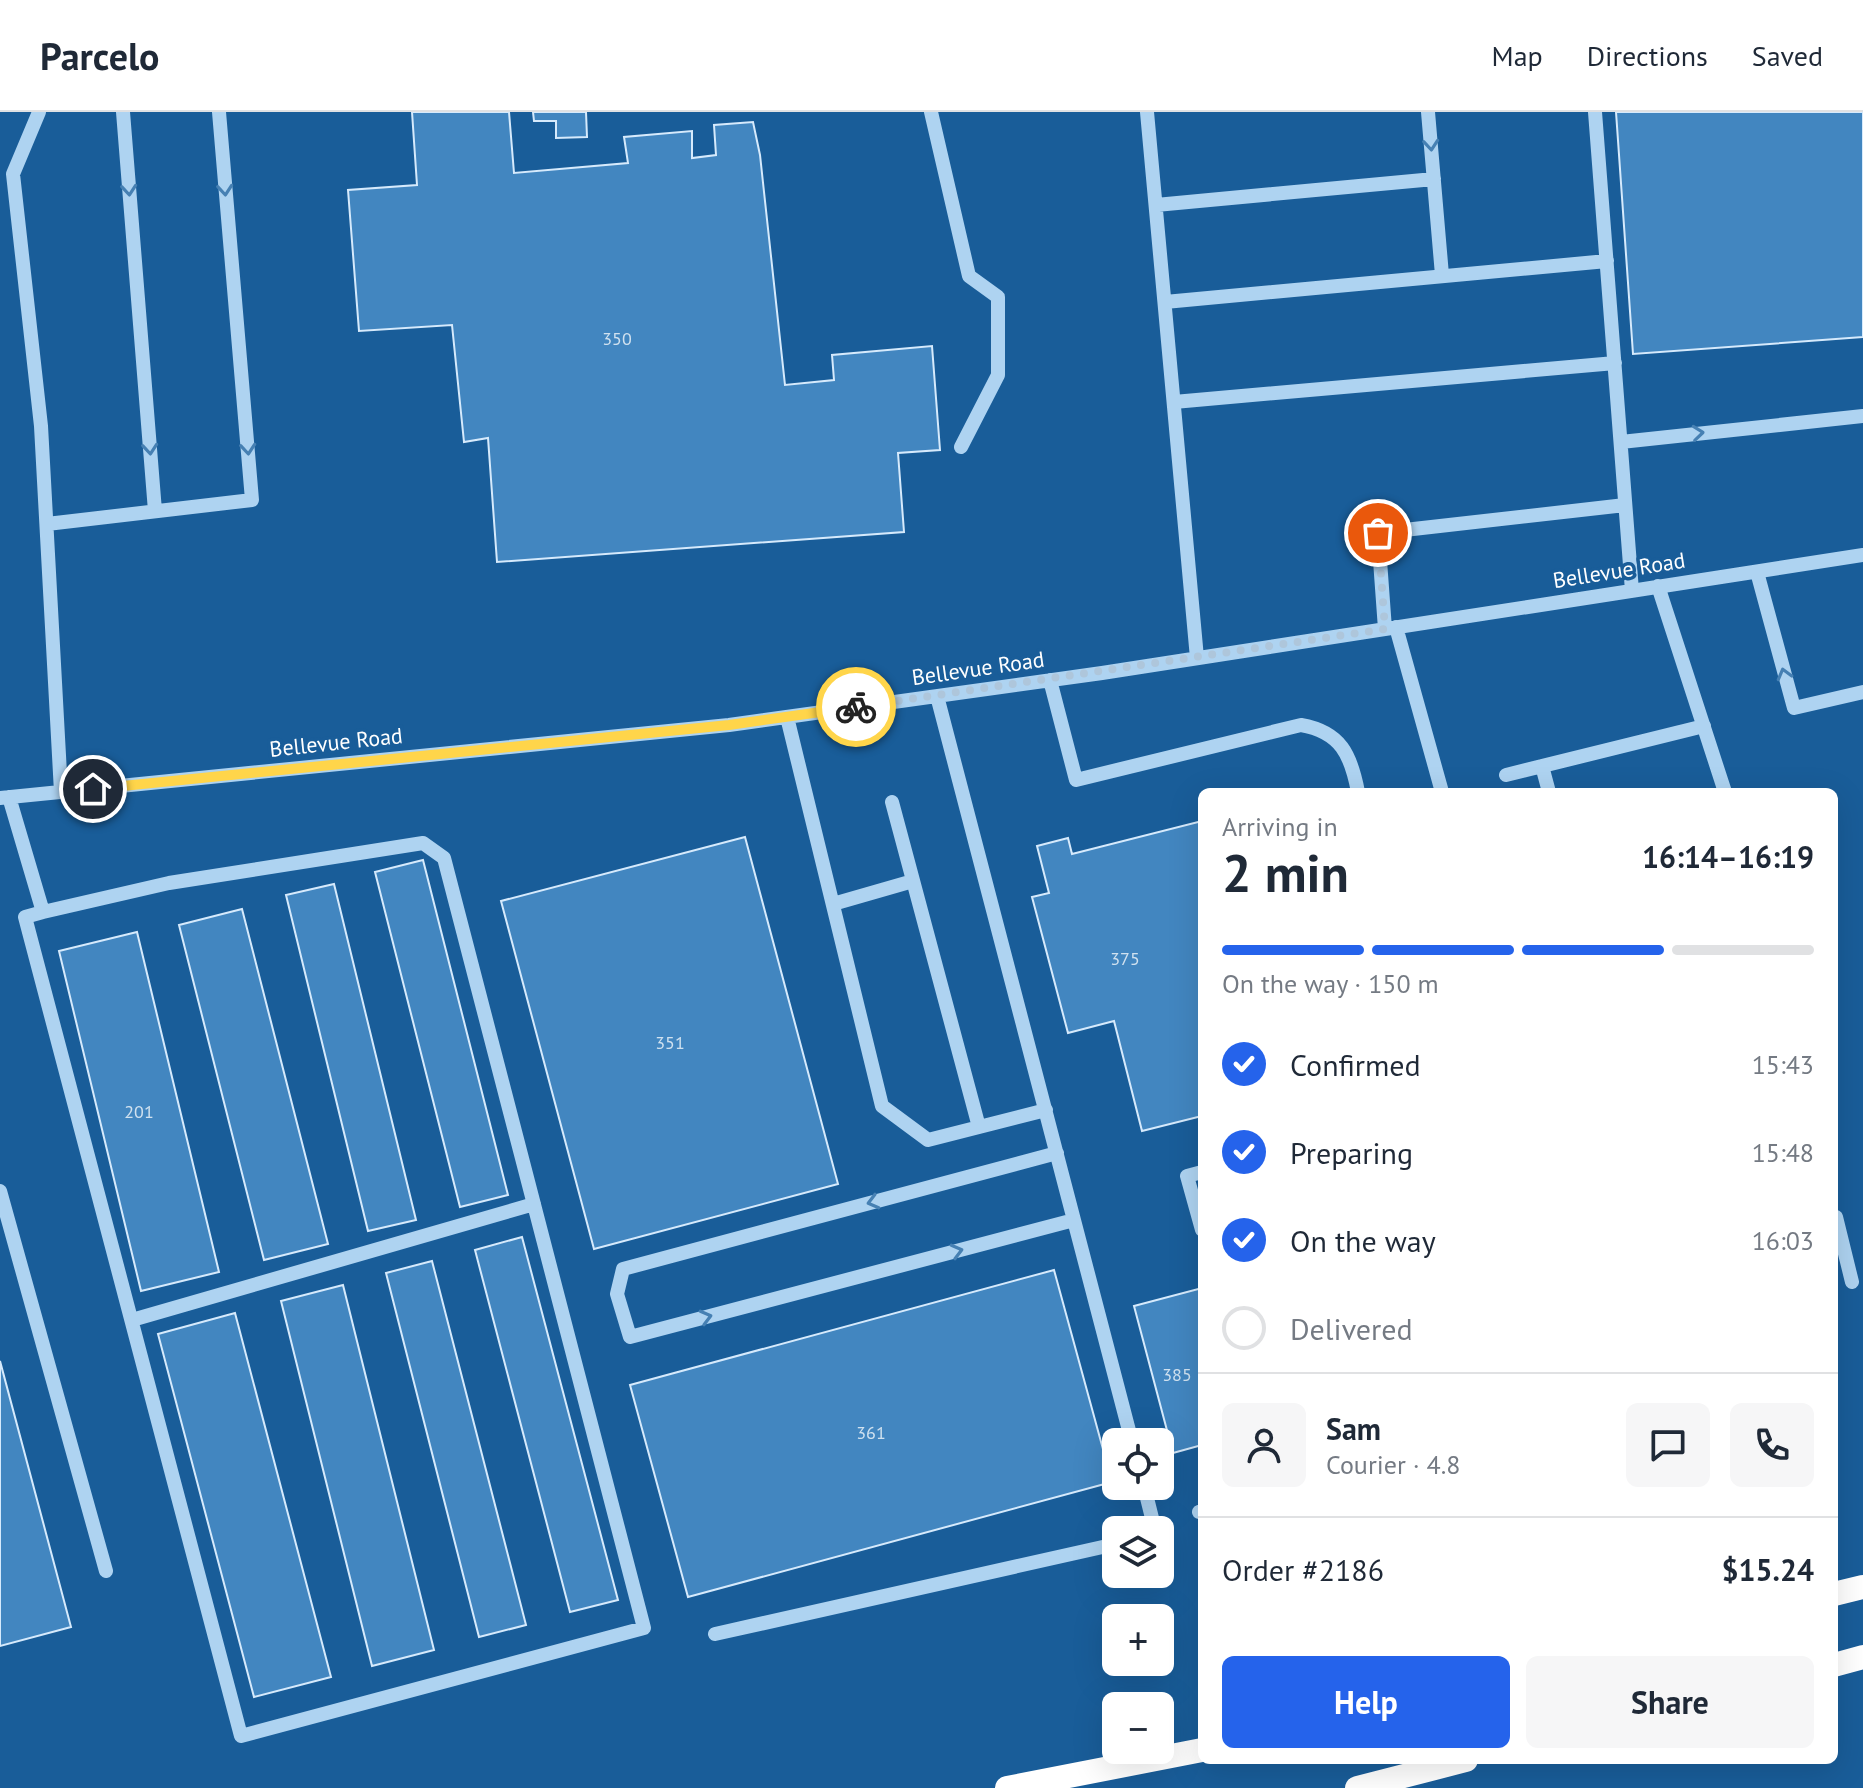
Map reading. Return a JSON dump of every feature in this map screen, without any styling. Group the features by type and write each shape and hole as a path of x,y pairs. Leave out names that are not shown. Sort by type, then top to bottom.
{"highway":[{"path":"1838,1593 1863,1587"},
{"path":"1838,1664 1863,1657"},
{"path":"1007,1788 1198,1751"},
{"path":"1357,1788 1450,1764"}],"street":[{"path":"39,112 13,174 41,426 61,792"},
{"path":"123,112 155,511"},
{"path":"47,524 252,500 219,112"},
{"path":"931,112 969,276 998,297 998,375 961,447"},
{"path":"1147,112 1197,658"},
{"path":"1428,112 1442,275"},
{"path":"1595,112 1632,591"},
{"path":"1156,205 1434,179"},
{"path":"1165,302 1607,261"},
{"path":"1174,402 1615,363"},
{"path":"1621,442 1863,416"},
{"path":"1441,788 1390,628 1378,533 1625,505"},
{"name":"Bellevue Road","path":"4,797 729,725 1197,658 1863,555"},
{"path":"1757,572 1794,708 1863,692"},
{"path":"1658,586 1724,788"},
{"path":"1050,680 1076,780 1301,725 1321,728 1337,741 1355,774 1357,788"},
{"path":"937,696 1128,1428"},
{"path":"787,717 882,1106 928,1140 1046,1110"},
{"path":"1506,775 1704,726"},
{"path":"1542,766 1548,788"},
{"path":"4,797 43,912"},
{"path":"892,802 979,1127"},
{"path":"423,843 444,858 644,1628 241,1736 25,917 43,912 169,883 423,843"},
{"path":"833,904 913,881"},
{"path":"1057,1153 623,1269 617,1294 630,1337 1074,1220"},
{"path":"1198,1173 1187,1176 1198,1216"},
{"path":"0,1191 106,1571"},
{"path":"132,1320 534,1204"},
{"path":"1838,1226 1852,1282"},
{"path":"715,1634 1102,1547"}],"building":[{"path":"412,112 509,112 514,173 628,163 624,137 692,131 692,158 716,155 714,125 753,122 760,155 785,385 834,380 832,355 932,346 940,450 898,453 904,532 497,562 488,438 464,442 452,325 359,331 348,190 417,185"},
{"path":"533,112 586,112 587,137 556,138 556,121 534,121"},
{"path":"1616,112 1863,112 1863,337 1633,354"},
{"path":"1198,822 1198,1117 1142,1131 1114,1021 1068,1033 1032,897 1049,893 1037,846 1068,838 1072,854"},
{"path":"745,837 838,1184 594,1249 501,901"},
{"path":"423,860 508,1195 460,1207 375,872"},
{"path":"334,884 416,1220 368,1231 286,895"},
{"path":"242,909 328,1244 264,1260 179,925"},
{"path":"137,932 219,1272 141,1291 59,951"},
{"path":"522,1237 618,1600 570,1612 475,1250"},
{"path":"432,1261 526,1625 479,1637 386,1273"},
{"path":"1054,1270 1102,1445 1102,1485 688,1597 630,1385"},
{"path":"343,1285 434,1650 372,1666 281,1301"},
{"path":"1198,1289 1198,1446 1174,1453 1174,1428 1166,1428 1134,1306"},
{"path":"235,1313 331,1677 254,1697 158,1334"},
{"path":"0,1361 71,1627 0,1646"}],"way so far":[{"path":"856,707 1385,629 1378,533"}],"route":[{"path":"93,789 729,725 856,707"}]}
